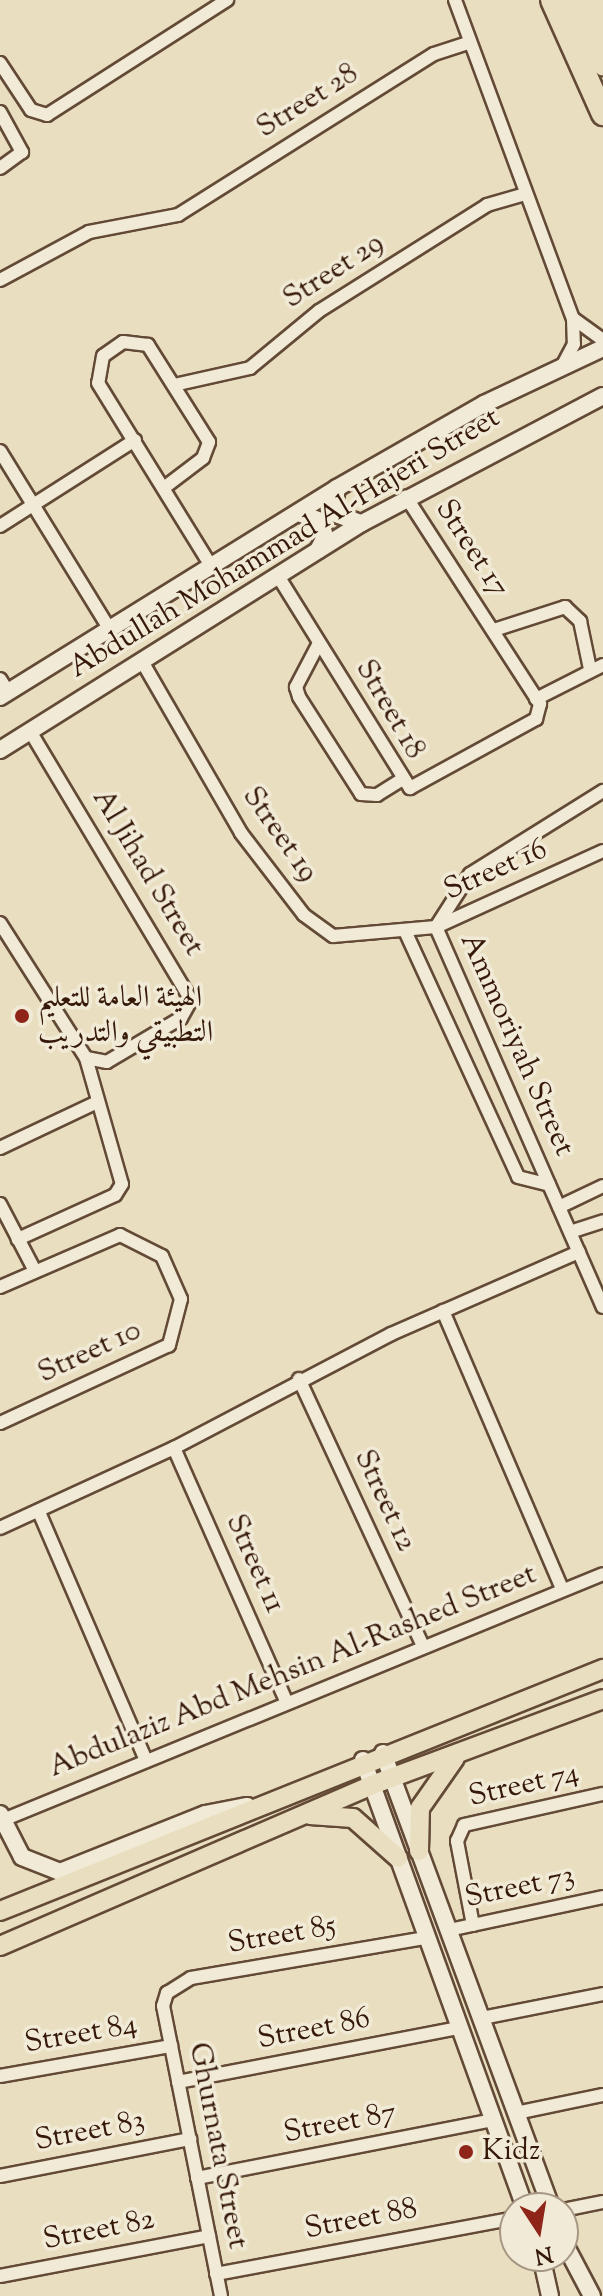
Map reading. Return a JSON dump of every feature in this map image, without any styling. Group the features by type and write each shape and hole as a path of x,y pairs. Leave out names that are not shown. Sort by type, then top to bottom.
{"highway":[{"path":"551,0 603,114"},
{"path":"573,0 603,64"},
{"path":"592,0 603,29"}],"main road":[{"name":"Abdullah Mohammad Al-Hajeri Street","path":"3,689 110,630 337,488 603,348"},
{"name":"Abdullah Mohammad Al-Hajeri Street","path":"0,750 406,497 603,396"},
{"path":"337,488 333,513 362,523"},
{"path":"298,513 314,516 324,528 316,551"},
{"path":"0,1911 247,1806 603,1669"},
{"path":"0,1946 392,1776 603,1699"},
{"path":"419,1851 428,1788 475,1746"},
{"path":"383,1753 545,2192"},
{"path":"363,1760 519,2192"},
{"path":"1,1819 22,1857 60,1872 205,1814 247,1806"},
{"path":"291,1818 353,1818 398,1858"},
{"path":"450,2005 459,1991 474,1997"},
{"path":"508,2163 523,2165 530,2151"},
{"path":"579,2271 592,2296"},
{"path":"545,2272 550,2296"}],"street":[{"path":"1,67 31,110 47,115 227,0"},
{"path":"455,0 523,195 573,319 574,344 562,367"},
{"name":"Street 28","path":"0,280 89,232 178,215 434,54 470,42"},
{"path":"0,112 22,152 0,168"},
{"name":"Street 29","path":"174,385 250,368 319,311 487,205 523,195"},
{"path":"573,319 603,340"},
{"path":"165,487 209,453 174,385 140,339 103,356 98,383 211,566"},
{"path":"585,404 603,407"},
{"path":"0,526 135,440"},
{"path":"0,451 110,630"},
{"name":"Street 17","path":"406,497 536,699"},
{"name":"Street 18","path":"278,576 403,779 377,795 361,794 299,697 296,687 319,643"},
{"name":"Street 17","path":"494,630 565,607 580,621 590,669"},
{"name":"Street 19","path":"143,663 241,833 304,915 333,936 406,933 436,927"},
{"path":"403,779 417,787 536,719 536,699 603,665"},
{"name":"Al Jihad Street","path":"30,731 191,1000 181,1018 107,1062 86,1058"},
{"name":"Street 16","path":"436,927 470,874 603,791"},
{"name":"Street 16","path":"436,927 603,851"},
{"path":"0,923 86,1058 95,1103 120,1189 18,1239"},
{"name":"Ammoriyah Street","path":"436,927 603,1307"},
{"name":"Ammoriyah Street","path":"406,933 518,1177 526,1185 549,1185"},
{"path":"0,1148 95,1103"},
{"path":"559,1207 603,1186"},
{"path":"0,1204 35,1271"},
{"path":"570,1232 603,1221"},
{"name":"Street 10","path":"0,1287 120,1235 135,1239 171,1269 181,1315 169,1345 0,1423"},
{"path":"0,1528 174,1448 299,1379 443,1311 579,1252"},
{"path":"443,1311 562,1589"},
{"name":"Street 12","path":"299,1379 422,1644"},
{"name":"Street 11","path":"174,1448 286,1701"},
{"path":"39,1512 146,1761"},
{"name":"Abdulaziz Abd Mehsin Al-Rashed Street","path":"1,1819 422,1644 603,1574"},
{"name":"Street 74","path":"473,1925 457,1841 464,1825 603,1794"},
{"name":"Street 73","path":"449,1930 603,1897"},
{"name":"Street 85","path":"163,2006 173,1986 191,1978 426,1938"},
{"path":"482,2018 603,1994"},
{"name":"Ghurnata Street","path":"163,2006 221,2296"},
{"name":"Street 86","path":"178,2082 459,2028"},
{"name":"Street 84","path":"0,2076 171,2046"},
{"path":"516,2113 603,2095"},
{"name":"Street 87","path":"197,2178 492,2120"},
{"name":"Street 83","path":"0,2176 190,2139"},
{"path":"579,2207 603,2202"},
{"name":"Street 88","path":"216,2274 499,2221"},
{"name":"Street 82","path":"0,2276 209,2236"}],"place":[{"name":"الهيئة العامة للتعليم التطبيقي والتدريب","path":"22,1016"},
{"name":"Kidz","path":"466,2152"}]}
